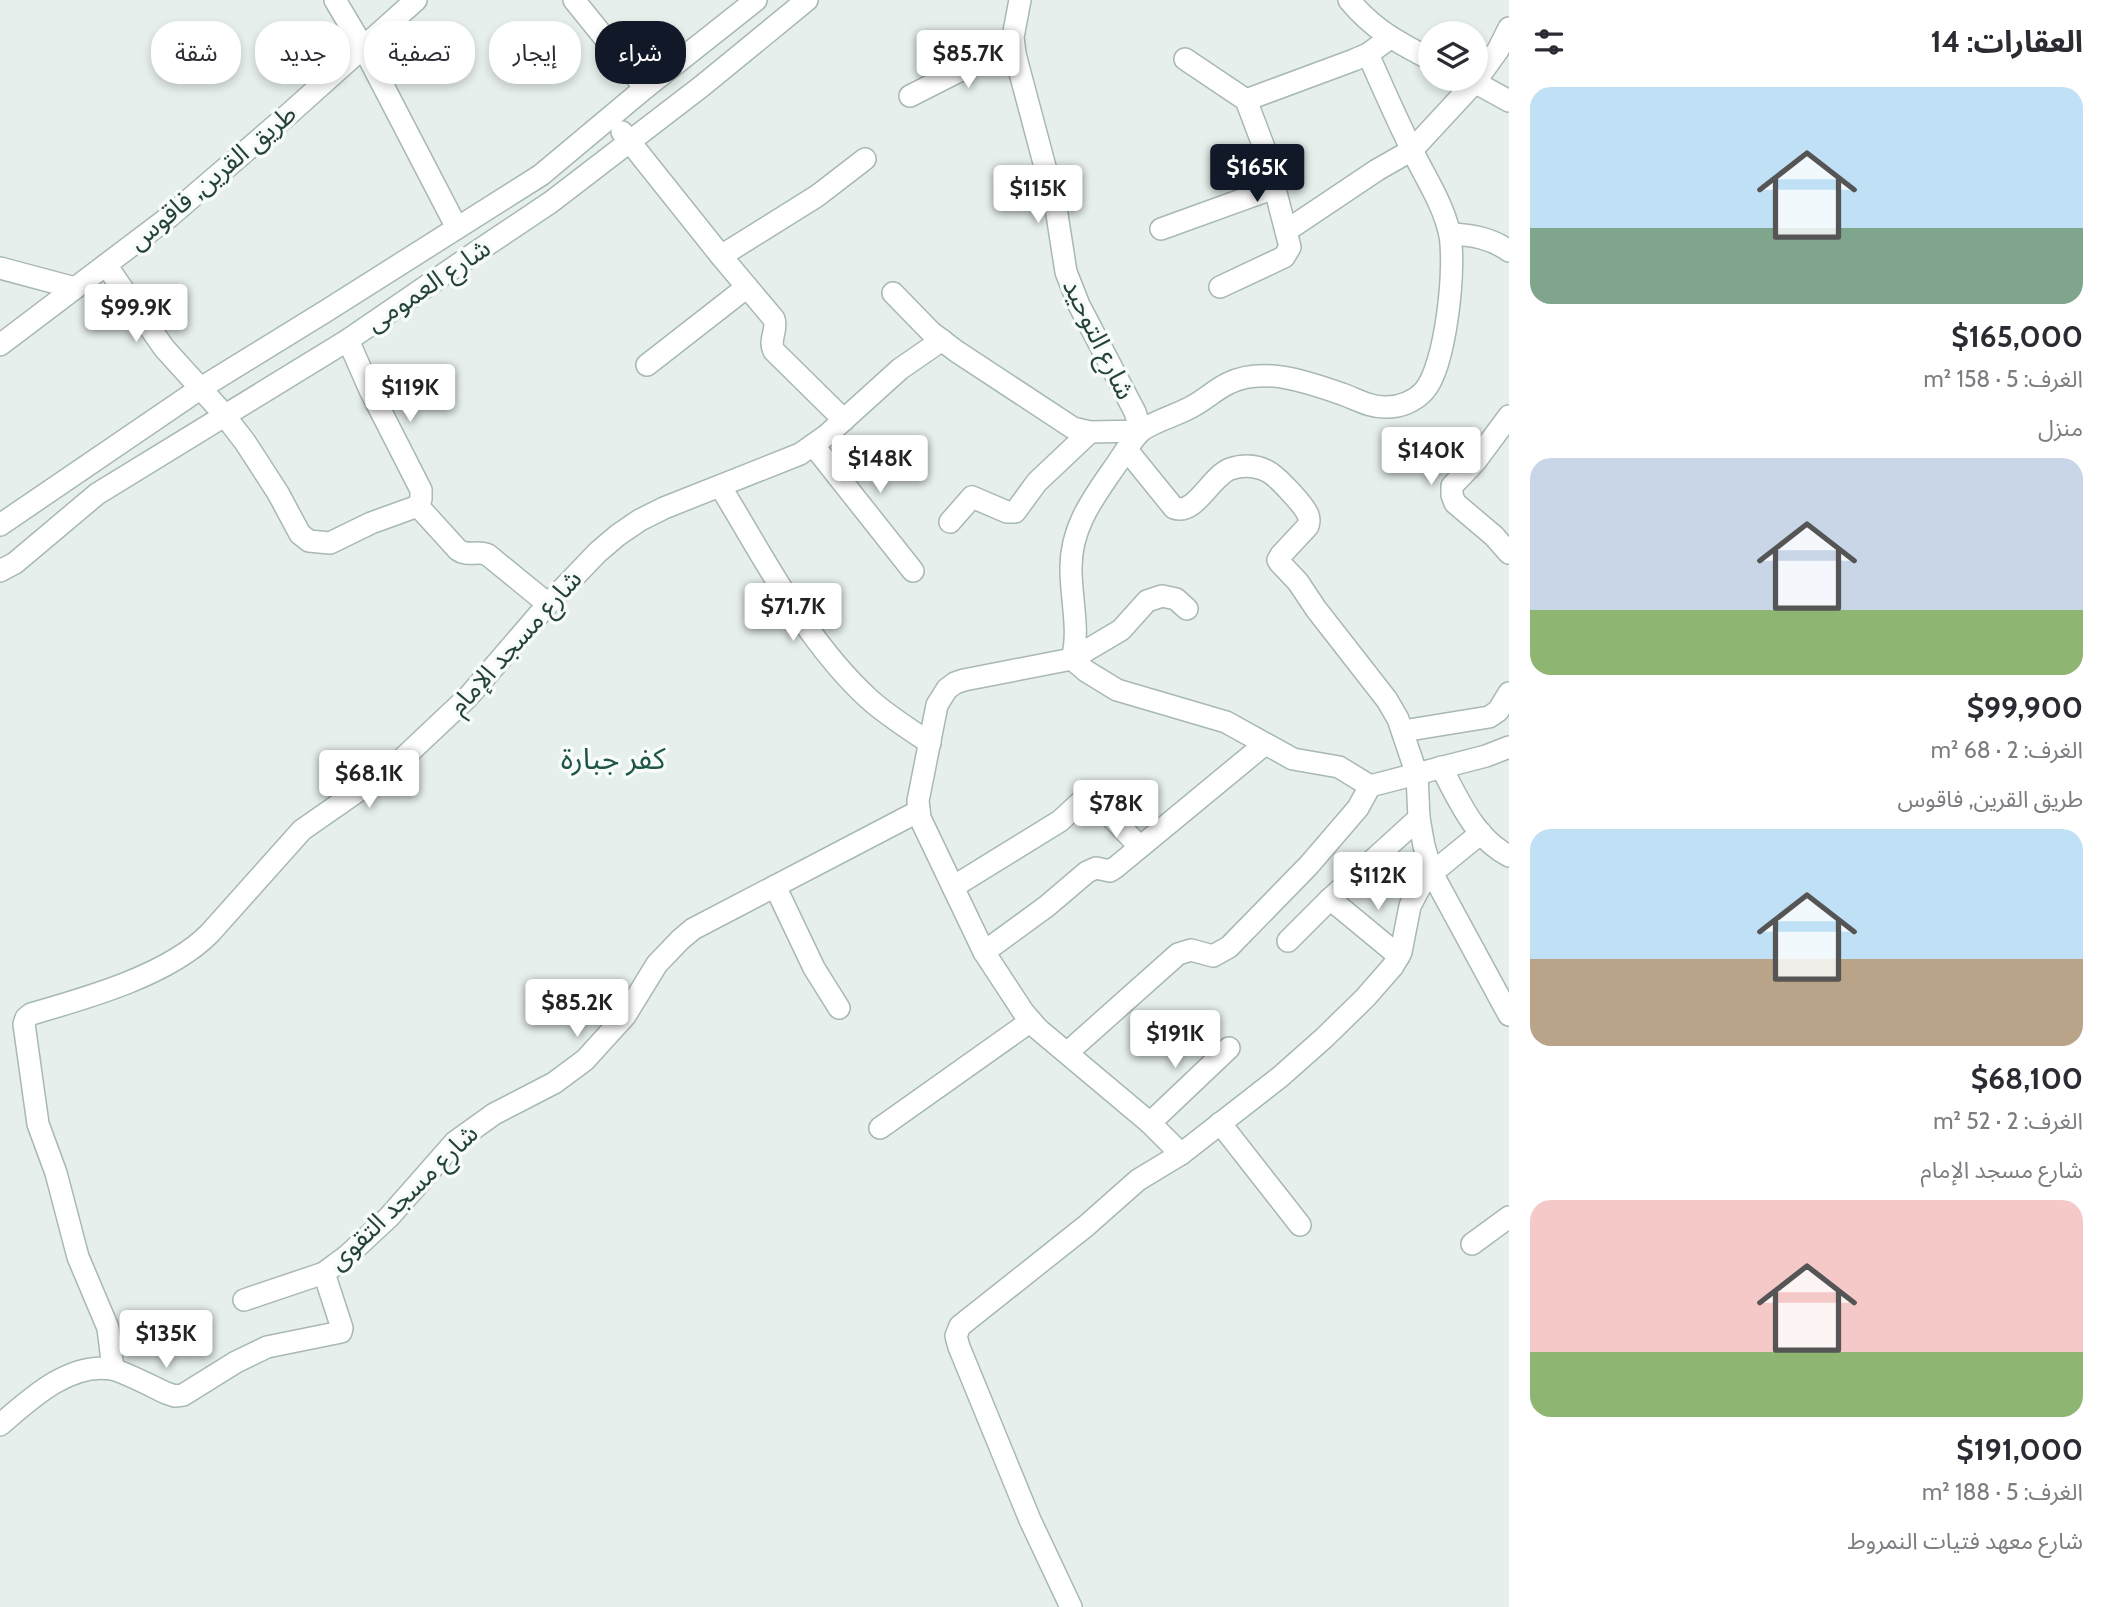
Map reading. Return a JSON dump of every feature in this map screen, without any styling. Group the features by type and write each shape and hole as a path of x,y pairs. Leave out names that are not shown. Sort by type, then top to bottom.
{"street":[{"path":"335,0 363,47 457,228"},
{"name":"طريق القرين, فاقوس","path":"0,345 169,217 416,0"},
{"path":"574,0 645,88"},
{"path":"0,525 203,390 541,175 756,0"},
{"name":"شارع العمومى","path":"0,571 15,563 97,494 223,413 348,340 551,202 702,86 807,0"},
{"name":"شارع التوحيد","path":"1020,0 1013,37 1015,54 1056,208 1066,272 1079,305 1135,412 1141,432"},
{"path":"1349,0 1390,38 1418,53"},
{"path":"1488,62 1498,50 1509,28"},
{"path":"1246,100 1368,54 1390,38"},
{"path":"910,96 971,65 1015,54"},
{"path":"1072,659 1075,644 1071,568 1074,538 1092,500 1141,432 1196,405 1229,383 1255,376 1269,375 1311,384 1382,408 1413,400 1429,384 1438,362 1445,331 1452,250 1450,234 1440,203 1412,150 1368,54"},
{"path":"1185,59 1246,100 1265,150 1290,247 1284,257 1220,287"},
{"path":"1488,89 1509,101"},
{"path":"1286,231 1377,170 1412,150 1463,91"},
{"path":"610,117 776,323 771,341 774,351 844,420"},
{"path":"721,256 817,196 865,159"},
{"path":"1161,229 1275,188"},
{"path":"1450,234 1478,236 1509,251"},
{"path":"106,265 163,348 223,413 259,463 300,534 309,541 330,543 371,523 418,506 421,499 421,490 348,340"},
{"path":"0,268 75,288"},
{"path":"647,365 747,287"},
{"path":"893,293 931,332 1060,421 1090,432 1141,432"},
{"name":"شارع مسجد الإمام","path":"113,1369 108,1328 78,1257 56,1173 38,1124 24,1024 26,1018 31,1013 114,988 194,948 302,830 397,764 468,697 548,604 618,535 664,508 784,462 814,446 900,369 942,340"},
{"path":"1507,422 1452,486 1452,495 1455,503 1509,553"},
{"path":"950,522 972,497 1007,512 1014,512 1037,482 1090,432"},
{"path":"814,446 913,571"},
{"path":"1127,450 1174,508 1179,510 1190,507 1217,478 1229,470 1244,466 1255,466 1276,477 1305,510 1308,526 1281,555 1280,563 1298,582 1315,610 1387,700 1403,730 1417,775 1419,818 1432,873 1509,1015"},
{"path":"720,486 823,649 871,701 930,743"},
{"path":"418,506 458,550 466,554 481,552 488,555 548,604"},
{"path":"1181,1154 1150,1123 1031,1021 984,952 923,825 918,801 937,705 947,688 955,683 1072,659 1121,630 1147,601 1162,596 1176,599 1187,609"},
{"path":"1072,659 1117,690 1226,722 1299,761 1339,767 1370,786 1486,756 1509,747"},
{"path":"1403,730 1489,717 1498,711 1509,694"},
{"path":"984,952 1047,906 1087,872 1096,868 1110,871 1265,744"},
{"path":"1441,767 1470,822 1508,854"},
{"path":"1068,1052 1178,954 1191,950 1213,956 1229,947 1309,865 1358,808 1370,786"},
{"path":"953,887 1060,821 1086,797 1094,799 1140,847"},
{"name":"شارع مسجد التقوى","path":"244,1300 324,1273 347,1256 389,1217 455,1143 494,1114 554,1083 585,1060 625,1016 657,964 680,940 707,920 919,811"},
{"path":"1288,941 1419,818"},
{"path":"1071,1607 989,1424 959,1347 957,1331 1138,1180 1181,1154 1280,1077 1324,1038 1365,998 1399,956 1414,895 1432,873 1481,833"},
{"path":"775,886 814,968 839,1008"},
{"path":"1330,900 1399,956"},
{"path":"880,1128 1031,1021"},
{"path":"1150,1123 1229,1048"},
{"path":"1220,1123 1300,1225"},
{"path":"1472,1244 1509,1217"},
{"path":"0,1424 51,1385 70,1375 97,1368 113,1369 166,1393 184,1395 236,1362 267,1347 339,1333 342,1328 324,1273"}],"district":[{"name":"كفر جبارة","path":"613,759"}]}
